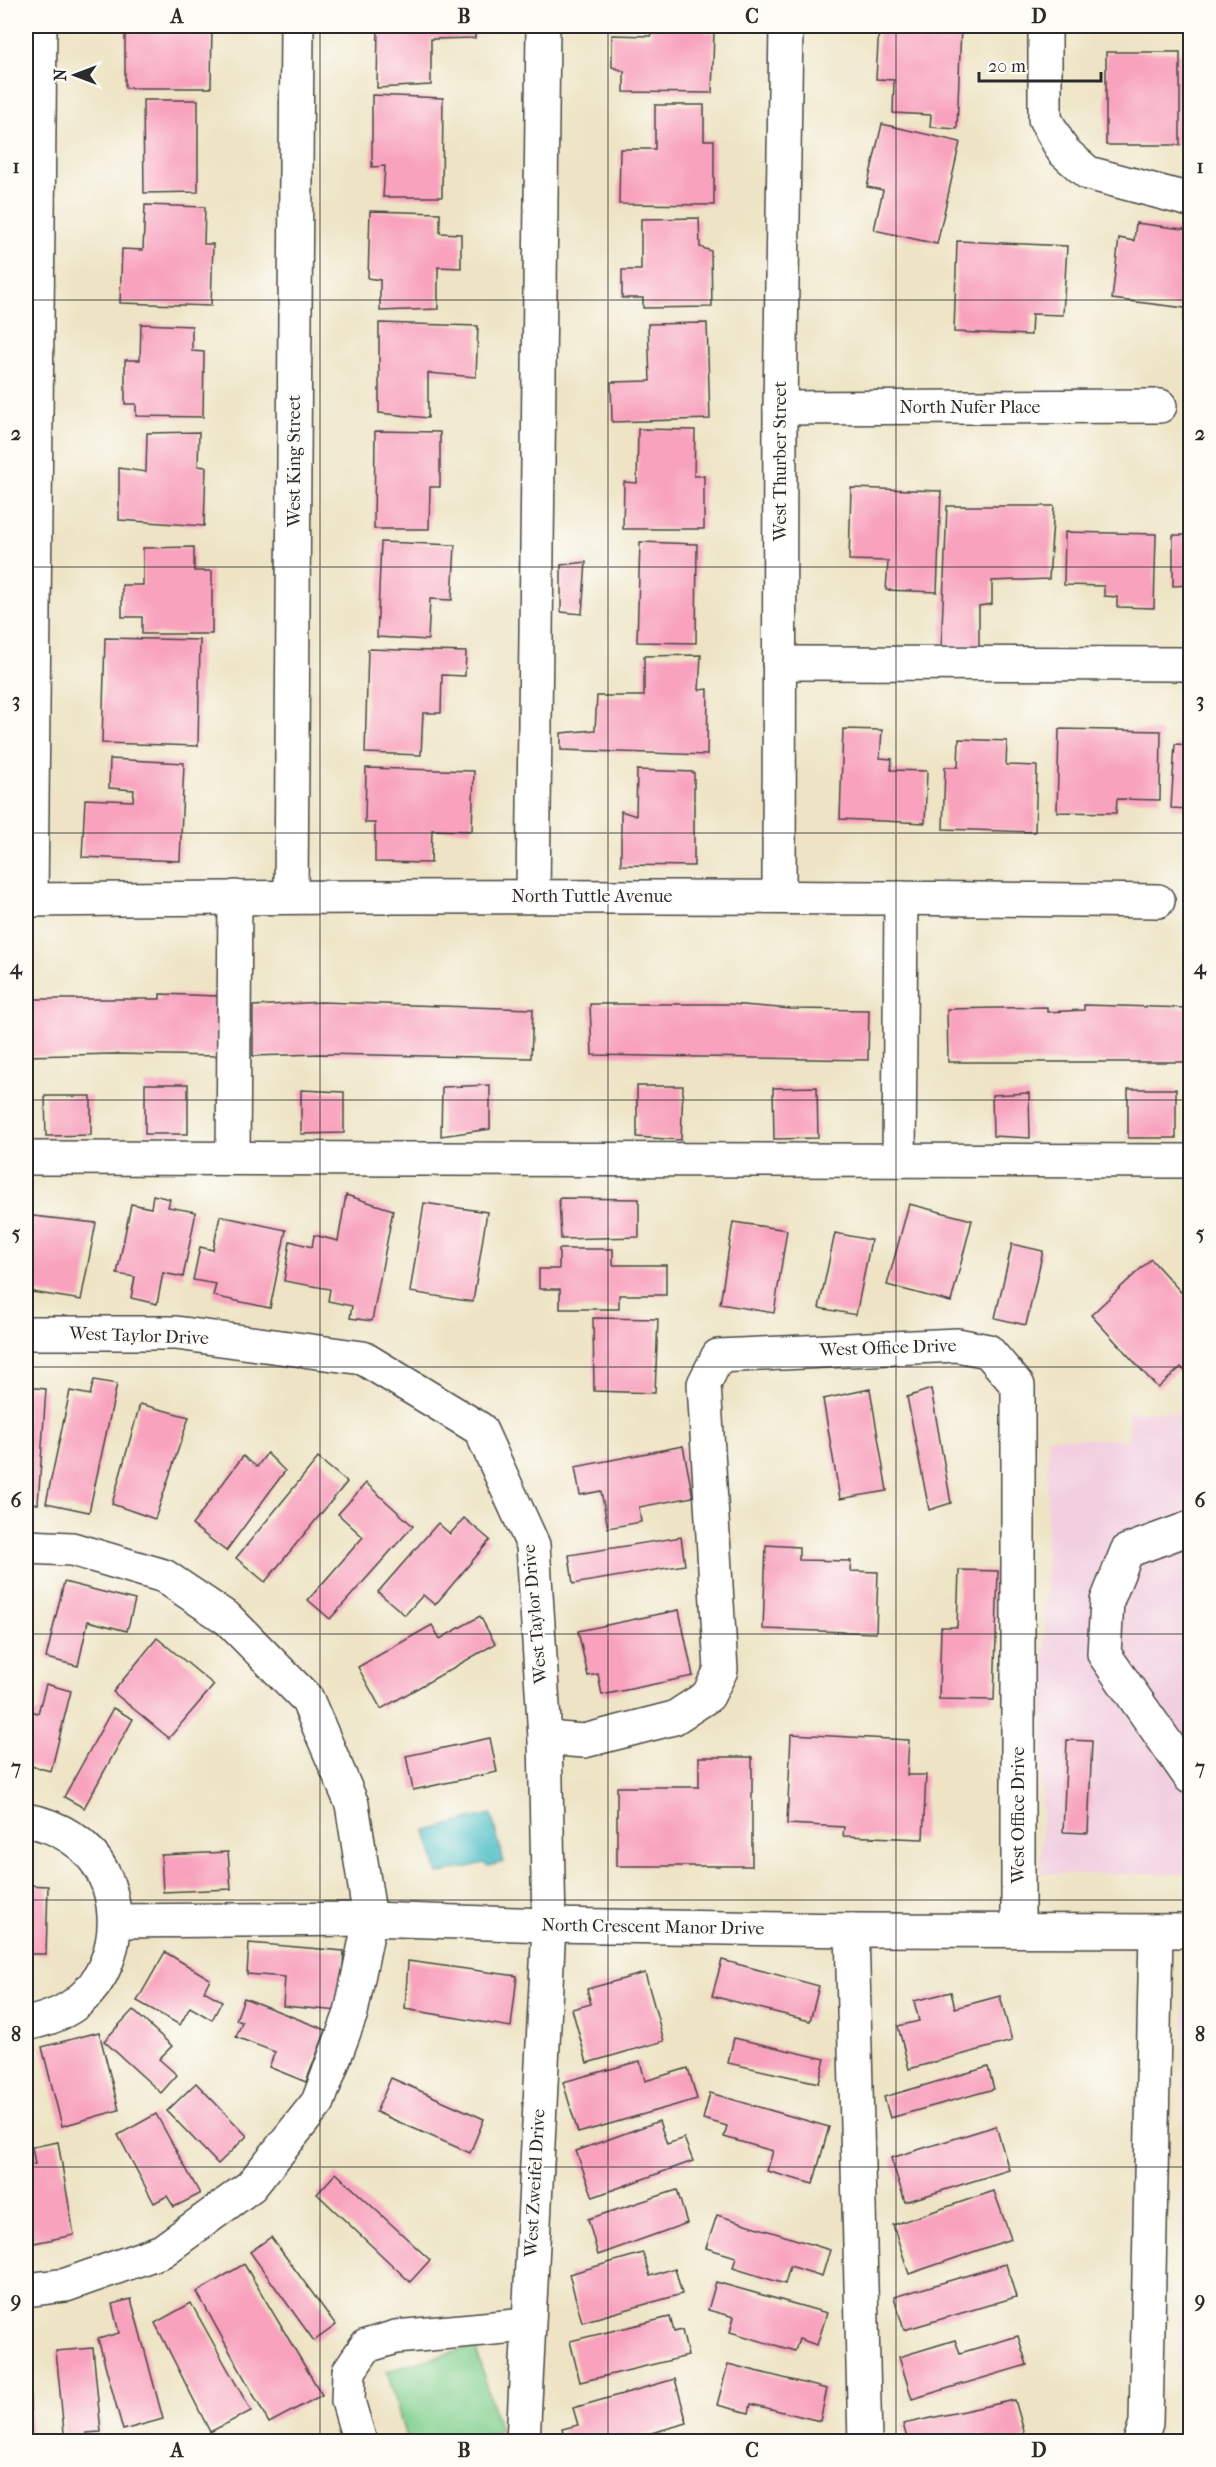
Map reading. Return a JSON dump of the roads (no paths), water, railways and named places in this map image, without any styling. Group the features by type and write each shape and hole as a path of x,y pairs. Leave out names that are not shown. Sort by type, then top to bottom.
{"street":[{"path":"28,900 40,26"},
{"name":"West King Street","path":"291,896 297,26"},
{"path":"533,896 543,26"},
{"name":"West Thurber Street","path":"778,897 780,408 786,26"},
{"path":"1045,26 1045,119 1063,151 1088,173 1191,200"},
{"name":"North Nufer Place","path":"780,408 1160,406"},
{"path":"779,663 1191,664"},
{"name":"North Tuttle Avenue","path":"28,900 291,896 533,896 1158,901"},
{"path":"233,1158 235,897"},
{"path":"899,1160 900,898"},
{"path":"26,1158 1191,1161"},
{"name":"West Taylor Drive","path":"26,1333 176,1333 363,1358 480,1429 533,1545 545,1738 549,1925"},
{"name":"West Office Drive","path":"545,1738 584,1741 674,1718 708,1696 721,1670 704,1384 718,1356 957,1344 988,1351 1018,1386 1018,1930"},
{"path":"1191,1528 1127,1551 1107,1601 1104,1654 1191,1777"},
{"path":"26,1547 72,1549 164,1576 228,1619 307,1699 352,1804 370,1919 351,2013 318,2102 250,2186 162,2251 66,2285 26,2289"},
{"path":"26,1820 46,1824 74,1839 96,1861 111,1889 115,1921 112,1950 99,1977 80,2000 55,2016 26,2024"},
{"name":"North Crescent Manor Drive","path":"115,1921 370,1919 549,1925 852,1930 1191,1931"},
{"name":"West Zweifel Drive","path":"523,2442 527,2325 549,1925"},
{"path":"852,1930 865,2442"},
{"path":"1140,2442 1146,2423 1156,1931"},
{"path":"360,2442 348,2401 349,2371 366,2346 396,2337 527,2325"}],"water":[{"path":"491,1814 504,1862 488,1866 484,1863 438,1874 426,1831"}]}
